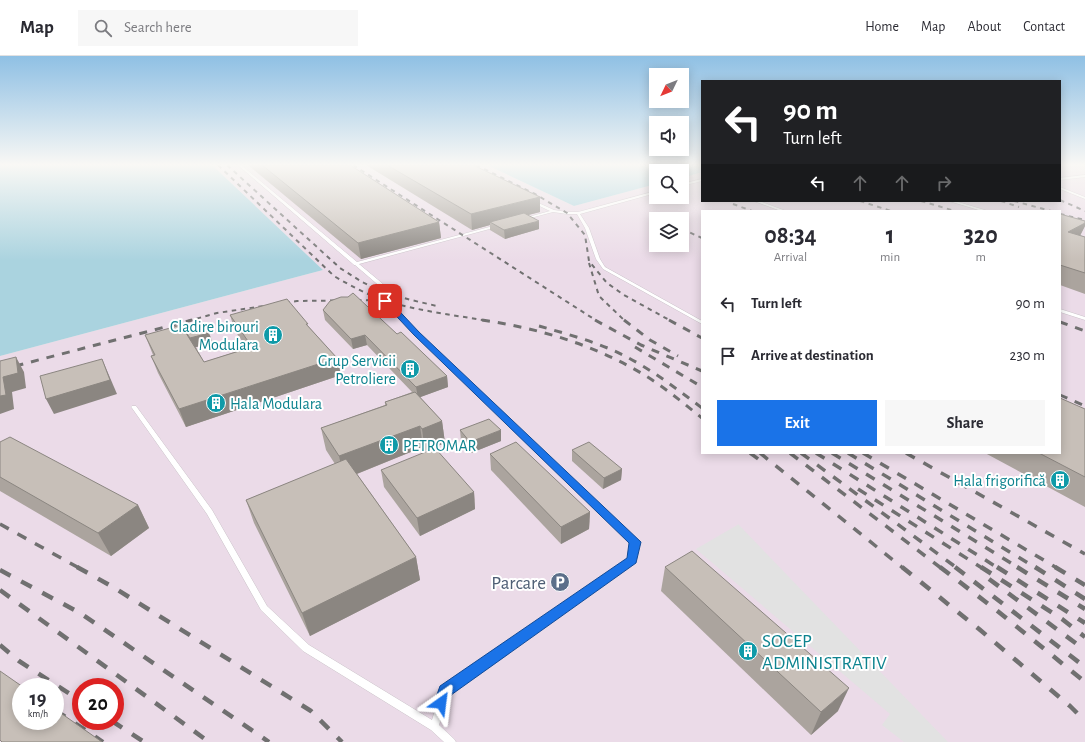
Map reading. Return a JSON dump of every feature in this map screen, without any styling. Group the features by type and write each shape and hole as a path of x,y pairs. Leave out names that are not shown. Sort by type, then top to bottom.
{"lane":[{"path":"277,197 393,295 385,301 416,334 635,542 632,560 445,691 434,727"},
{"path":"532,200 553,211 568,214 578,213 637,197"},
{"path":"759,202 781,210"},
{"path":"955,202 983,210"},
{"path":"515,221 553,211"},
{"path":"578,213 587,228 598,259 604,268 701,322"},
{"path":"355,264 500,225"},
{"path":"1061,310 1085,319"},
{"path":"134,407 210,512 264,608 306,648 434,727 451,742"}],"shaded area":[{"path":"246,197 555,197 574,206 607,197 649,197 649,204 689,204 689,197 701,197 701,202 1061,202 1061,197 1085,197 1085,742 0,742 0,356 323,270"},
{"path":"739,524 948,742 904,742 882,725 890,714 696,549"}],"water":[{"path":"0,197 246,197 323,270 0,356"},
{"path":"555,197 607,197 574,206"}],"building":[{"path":"301,197 400,197 439,222 358,243"},
{"path":"442,197 540,197 471,214"},
{"path":"524,213 539,221 504,230 490,222"},
{"path":"1061,214 1085,221 1085,223 1068,232 1085,237 1085,273 1061,265"},
{"path":"353,293 397,334 401,332 447,376 416,387 365,335 351,339 323,310 330,301 341,297 348,297"},
{"path":"287,299 308,324 306,324 337,358 179,409 151,356 155,355 145,335 181,325 204,362 252,347 230,315"},
{"path":"203,323 209,333 190,338 183,328"},
{"path":"16,357 18,373 3,377 6,395 0,396 0,361"},
{"path":"102,359 110,380 46,399 40,376"},
{"path":"415,392 442,421 422,429 420,426 339,456 321,428 387,405 385,402"},
{"path":"1061,398 1085,409 1085,477 1041,454 1061,454"},
{"path":"489,419 501,430 470,442 460,430"},
{"path":"10,437 138,505 98,533 0,477 0,442"},
{"path":"516,442 590,512 561,527 490,454"},
{"path":"589,442 622,469 604,478 572,450"},
{"path":"435,448 474,492 417,518 381,470"},
{"path":"346,459 416,557 302,613 246,500"},
{"path":"692,551 849,688 821,712 665,567"},
{"path":"0,671 12,679 12,730 64,730 64,715 72,721 72,730 85,730 102,742 2,742 0,740"}],"railway":[{"path":"251,197 334,276 353,287 386,301 424,310 483,320"},
{"path":"262,197 340,268 362,282 386,293 437,306"},
{"path":"403,197 597,321"},
{"path":"540,197 567,213 585,235 589,261 607,283 624,295 671,321"},
{"path":"1061,200 1085,211"},
{"path":"863,202 888,210"},
{"path":"924,202 952,210"},
{"path":"1004,202 1019,207"},
{"path":"1018,202 1047,210"},
{"path":"733,204 749,210"},
{"path":"1061,214 1085,220"},
{"path":"689,232 701,238"},
{"path":"589,263 599,296 625,321"},
{"path":"188,321 217,313 297,301 377,300"},
{"path":"0,370 192,320"},
{"path":"483,320 503,323 544,333 603,354 649,378 701,417"},
{"path":"483,320 488,321"},
{"path":"595,320 641,345 701,371"},
{"path":"624,320 650,340 678,356"},
{"path":"669,320 701,337"},
{"path":"1061,322 1085,331"},
{"path":"539,326 592,342 623,355 654,373 701,407"},
{"path":"635,347 701,386"},
{"path":"1061,395 1085,406"},
{"path":"751,454 765,464"},
{"path":"761,454 903,568"},
{"path":"791,454 941,568"},
{"path":"802,454 957,568"},
{"path":"818,454 998,568"},
{"path":"834,454 1019,568"},
{"path":"850,454 1036,568"},
{"path":"865,454 1057,568"},
{"path":"908,454 1085,554"},
{"path":"858,489 982,568"},
{"path":"0,524 79,568"},
{"path":"77,567 113,587 311,711 342,742"},
{"path":"902,567 979,629 1070,706 1085,721"},
{"path":"940,567 995,609 1085,682"},
{"path":"955,567 1085,667"},
{"path":"981,567 1062,619 1085,637"},
{"path":"997,567 1085,623"},
{"path":"1017,567 1085,609"},
{"path":"1035,567 1085,599"},
{"path":"1055,567 1085,585"},
{"path":"0,570 80,613 269,742"},
{"path":"989,579 1085,650"},
{"path":"0,590 209,742"},
{"path":"0,645 19,661 72,695"},
{"path":"64,716 103,742"},
{"path":"124,729 144,742"}],"place":[{"name":"Cladire birouri Modulara","path":"273,335"},
{"name":"Grup Servicii Petroliere","path":"410,369"},
{"name":"Hala Modulara","path":"216,403"},
{"name":"PETROMAR","path":"389,445"},
{"name":"Hala frigorifică","path":"1060,480"},
{"name":"Parcare","path":"560,582"},
{"name":"SOCEP ADMINISTRATIV","path":"748,651"}],"route":[{"path":"385,301 416,334 635,542 632,560 445,691 441,703"}]}
